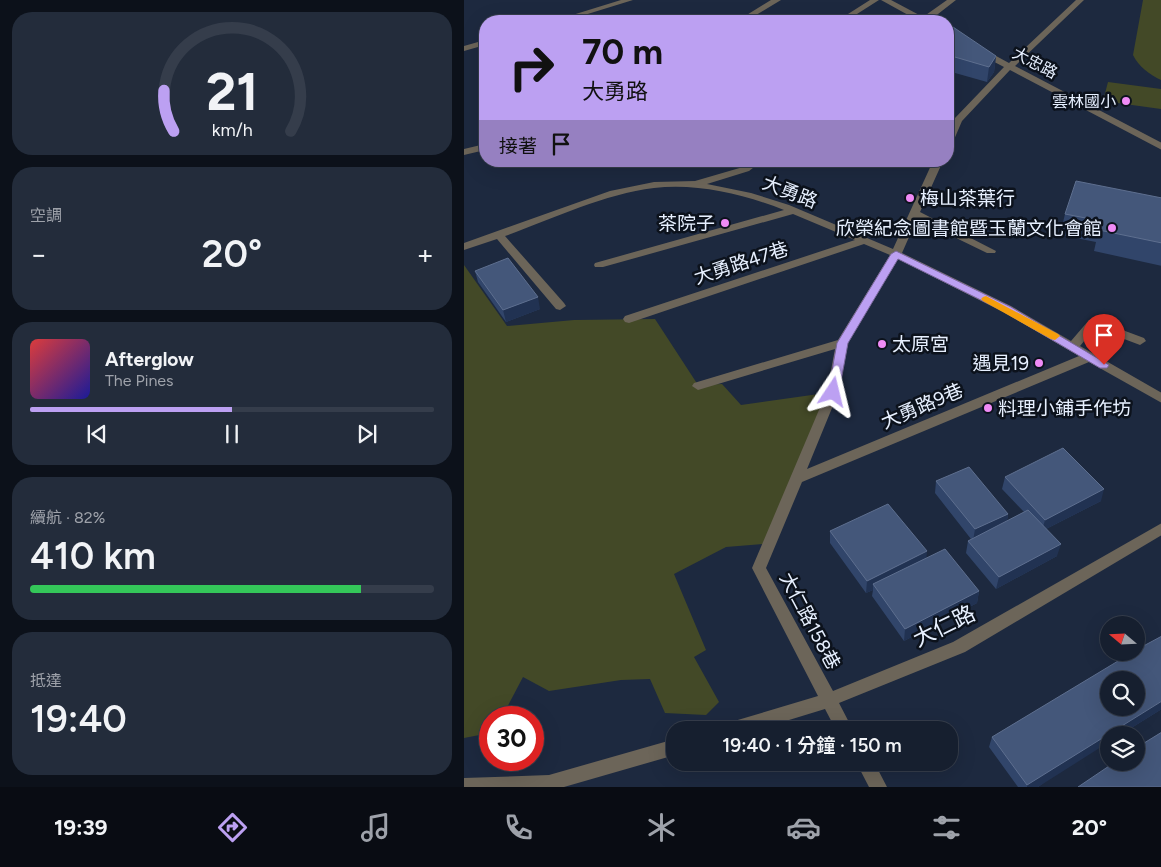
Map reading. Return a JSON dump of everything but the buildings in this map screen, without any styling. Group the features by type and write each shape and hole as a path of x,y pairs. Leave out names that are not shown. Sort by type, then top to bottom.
{"street":[{"path":"578,15 630,0"},
{"path":"751,15 777,0"},
{"path":"851,15 875,0"},
{"path":"885,0 913,15"},
{"path":"932,15 952,0"},
{"path":"954,129 958,120 1010,66 1080,0"},
{"path":"464,49 479,44"},
{"name":"大忠路","path":"971,46 1161,147"},
{"path":"464,152 479,148"},
{"path":"694,184 749,167"},
{"path":"798,478 833,392 842,343 896,254 935,167"},
{"name":"大勇路","path":"464,247 614,193 654,186 694,184 747,195 793,211 896,254 1007,309 1161,399"},
{"path":"599,265 793,211"},
{"path":"913,213 991,251"},
{"path":"499,235 560,306"},
{"name":"大勇路47巷","path":"629,319 864,241"},
{"path":"1073,346 1093,323 1140,341"},
{"path":"698,386 842,343"},
{"name":"大勇路9巷","path":"798,478 1089,357"},
{"name":"大仁路158巷","path":"798,478 759,568 829,700"},
{"name":"大仁路","path":"760,721 829,700 959,647 1161,528"},
{"path":"829,700 840,721"},
{"path":"464,786 549,783 666,750"},
{"path":"869,771 878,787"}],"green space":[{"path":"1143,0 1161,0 1161,80 1145,70 1133,55"},
{"path":"1108,82 1161,89 1161,109 1103,101"},
{"path":"464,265 507,326 574,320 655,319 698,385 722,384 741,405 833,392 763,544 726,547 674,574 706,650 694,657 719,702 706,715 665,713 650,679 621,680 549,691 523,677 508,706 479,706 479,735 464,738"}],"slow traffic":[{"path":"986,299 1055,336"}],"place":[{"name":"雲林國小","path":"1126,101"},
{"name":"梅山茶葉行","path":"910,198"},
{"name":"茶院子","path":"725,223"},
{"name":"欣榮紀念圖書館暨玉蘭文化會館","path":"1112,228"},
{"name":"太原宮","path":"882,344"},
{"name":"遇見19","path":"1039,363"},
{"name":"料理小鋪手作坊","path":"988,408"}],"route":[{"path":"833,392 842,343 896,254 1007,309 1104,365"}]}
